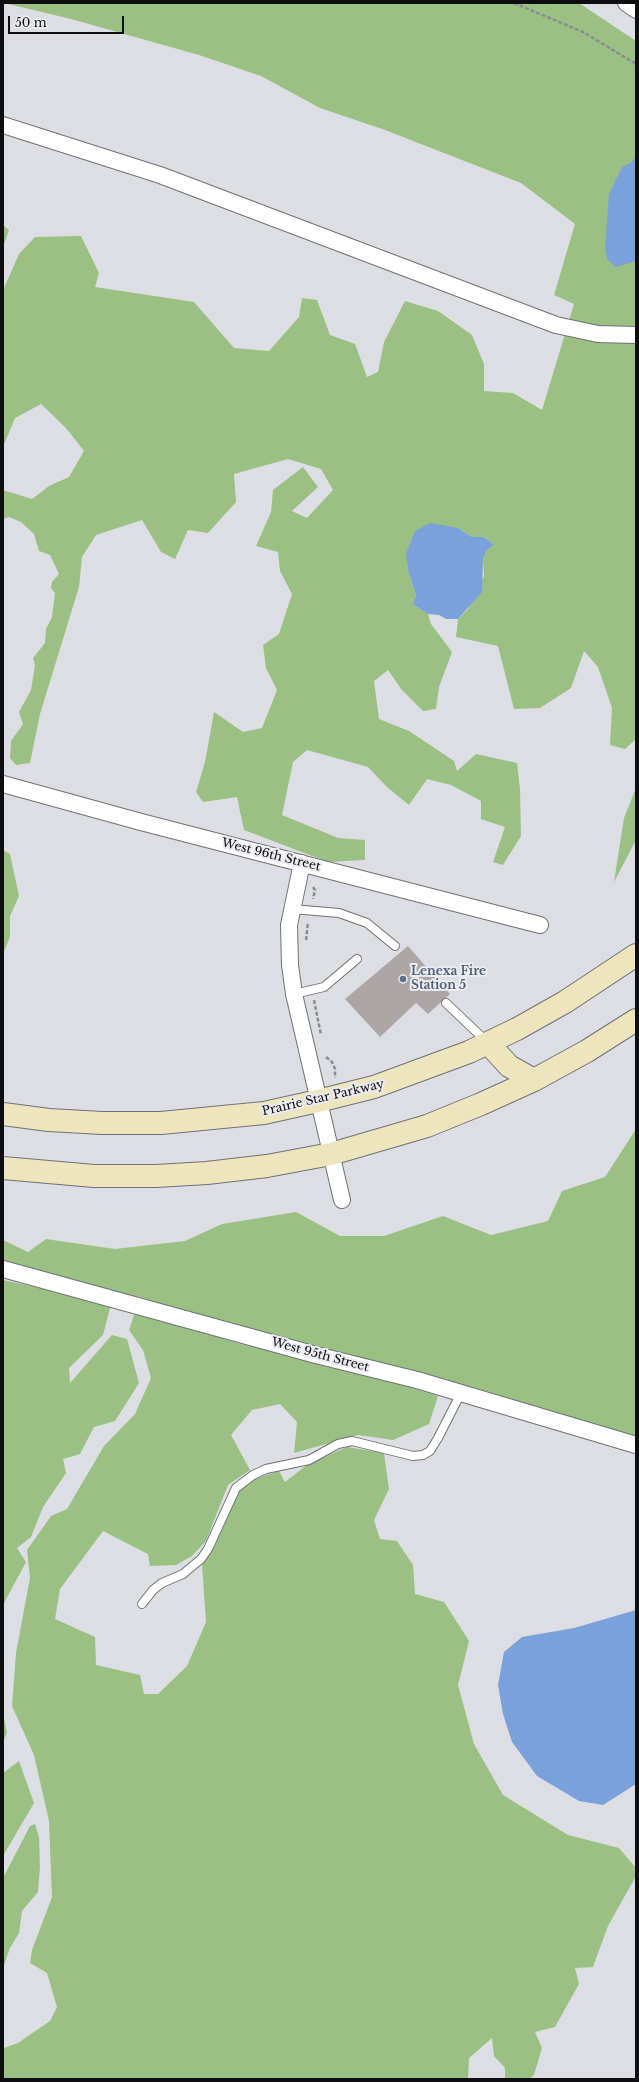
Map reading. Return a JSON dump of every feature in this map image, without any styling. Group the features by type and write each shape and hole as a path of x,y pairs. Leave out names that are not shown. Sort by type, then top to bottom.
{"main road":[{"name":"Prairie Star Parkway","path":"3,1114 87,1122 161,1123 264,1113 374,1087 488,1043 565,1002 636,955"},
{"path":"3,1168 94,1176 156,1176 207,1173 267,1166 331,1154 427,1126 481,1104 534,1080 587,1051 636,1020"},
{"path":"488,1043 509,1066 534,1080"}],"street":[{"path":"626,3 636,10"},
{"path":"3,125 160,175 556,325 598,334 636,335"},
{"name":"West 96th Street","path":"3,784 540,924"},
{"path":"302,863 292,909 288,946 294,994 342,1200"},
{"name":"West 95th Street","path":"3,1269 461,1393 636,1445"}],"lane":[{"path":"292,909 339,913 367,923 395,946"},
{"path":"294,994 324,987 357,959"},
{"path":"446,1003 488,1043"},
{"path":"142,1604 153,1590 162,1583 183,1574 201,1559 208,1549 236,1488 253,1475 266,1469 309,1460 338,1444 352,1441 413,1456 423,1455 430,1451 438,1438 461,1393"}],"path":[{"path":"514,3 583,32 636,64"}],"green space":[{"path":"4,3 579,3 636,41 636,739 625,749 610,745 612,708 598,667 584,651 571,688 540,708 514,709 498,646 456,637 458,619 468,609 484,576 483,559 487,550 494,545 484,537 472,537 458,528 409,574 416,595 413,604 428,614 431,624 452,652 439,687 436,709 423,711 402,690 388,670 374,681 379,719 409,731 454,761 457,771 476,754 517,763 520,789 521,836 503,865 493,862 505,827 481,819 481,801 451,785 427,779 409,805 387,787 368,767 307,750 293,762 282,815 338,838 365,840 365,860 328,862 244,830 237,797 203,802 196,792 205,762 214,712 243,732 262,728 277,690 266,668 263,645 279,634 292,594 280,571 278,552 256,546 271,512 273,490 303,467 318,487 292,511 307,518 333,490 321,469 288,459 234,474 236,502 208,533 188,530 175,559 161,552 142,520 96,535 82,557 79,587 40,714 30,763 16,765 10,758 11,741 23,724 19,712 31,690 35,665 33,658 45,643 46,629 52,617 55,593 51,588 52,582 59,574 50,555 39,551 34,534 21,522 9,517 3,519 3,490 32,499 49,486 69,477 84,451 66,428 41,404 15,418 3,447 3,290 19,254 35,237 81,236 99,273 95,287 194,302 234,348 269,351 299,317 302,298 317,300 330,335 355,344 367,377 378,372 384,342 405,301 438,311 472,335 484,364 484,391 513,393 542,410 574,304 554,295 575,224 521,183 385,130 320,108 261,76 199,55 71,19"},
{"path":"3,225 9,230 3,247"},
{"path":"636,788 636,840 614,882 624,818"},
{"path":"3,850 10,854 19,896 10,916 10,937 3,954"},
{"path":"636,1129 636,1437 479,1389 372,1363 211,1320 140,1297 112,1295 3,1265 3,1240 28,1252 46,1239 115,1249 185,1241 222,1224 296,1212 340,1236 384,1236 443,1216 491,1235 548,1221 562,1191 605,1177"},
{"path":"3,1280 111,1304 103,1335 69,1368 70,1383 112,1335 127,1339 139,1383 115,1421 94,1427 80,1454 63,1459 66,1473 43,1507 31,1537 17,1548 26,1562 4,1603 3,1612"},
{"path":"134,1315 154,1316 237,1343 366,1374 438,1396 429,1424 393,1440 358,1435 294,1453 297,1422 280,1404 252,1410 231,1435 250,1470 228,1485 206,1541 192,1556 176,1565 150,1566 148,1554 103,1531 60,1589 55,1619 95,1637 96,1665 140,1675 144,1694 158,1694 187,1666 206,1622 202,1565 216,1544 226,1504 245,1482 279,1471 285,1482 307,1465 347,1447 384,1453 389,1489 374,1520 380,1539 397,1541 413,1565 415,1594 444,1602 469,1641 458,1685 474,1744 503,1795 568,1835 619,1848 636,1868 636,1876 608,1926 593,1967 575,1968 579,1984 555,2027 535,2032 542,2048 534,2075 529,2079 505,2079 505,2068 494,2056 492,2038 469,2058 468,2079 3,2079 3,2044 4,2048 18,2043 50,2021 57,2007 47,1973 30,1963 32,1950 52,1897 49,1821 34,1755 12,1706 16,1653 30,1578 27,1550 51,1516 67,1509 104,1446 135,1414 151,1378 143,1350 129,1330"},
{"path":"3,1713 7,1733 3,1741"},
{"path":"19,1761 34,1803 3,1856 3,1773"},
{"path":"35,1824 39,1837 40,1867 38,1892 22,1911 19,1933 10,1948 3,1968 3,1878 30,1826"}],"water":[{"path":"636,156 636,261 616,267 607,259 605,248 609,194 622,167 631,163"},
{"path":"430,523 458,528 472,537 484,537 494,545 487,550 483,559 482,592 458,619 446,619 439,615 428,614 413,604 416,595 409,574 406,554 415,531"},
{"path":"636,1610 636,1784 603,1805 579,1801 537,1776 512,1742 503,1714 498,1685 504,1652 522,1637 574,1628"}],"building":[{"name":"Lenexa Fire Station 5","path":"408,946 450,994 428,1014 416,1003 380,1037 345,999"}],"place":[{"name":"Lenexa Fire Station 5","path":"403,979"}]}
